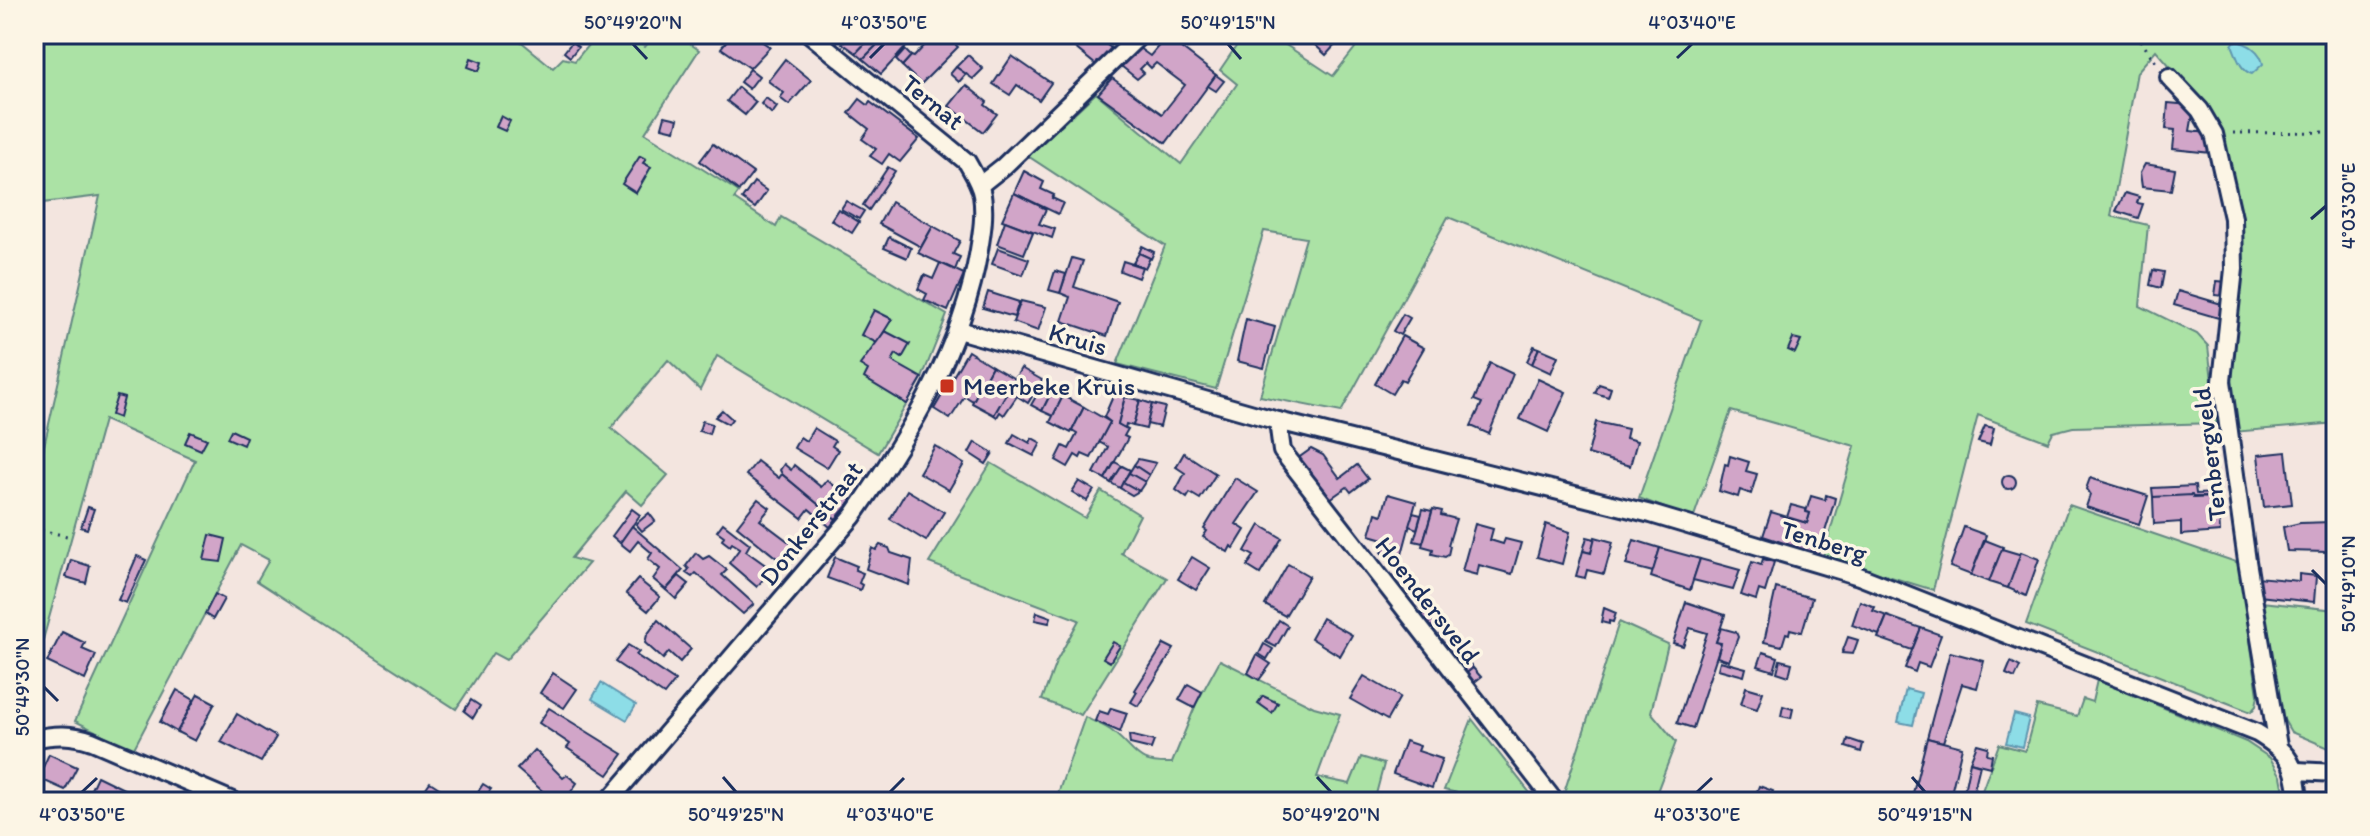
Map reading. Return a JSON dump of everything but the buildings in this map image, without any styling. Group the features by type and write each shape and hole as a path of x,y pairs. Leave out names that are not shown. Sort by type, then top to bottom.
{"street":[{"name":"Ternat","path":"810,34 967,162 980,185"},
{"path":"980,185 1004,166 1141,34"},
{"name":"Tenbergveld","path":"2169,77 2200,110 2214,134 2233,218 2234,269 2222,381 2227,432 2278,746"},
{"name":"Donkerstraat","path":"608,802 853,516 876,484 931,391 958,330 974,280 983,225 980,185"},
{"name":"Kruis","path":"958,330 1278,421"},
{"name":"Tenberg","path":"1278,421 1651,514 1859,576 2257,733 2278,746 2297,771"},
{"name":"Hoendersveld","path":"1278,421 1282,451 1555,802"},
{"path":"34,739 73,735 235,802"},
{"path":"2299,802 2297,771 2336,773"}],"path":[{"path":"2136,34 2169,77"},
{"path":"2214,134 2336,130"},
{"path":"34,533 41,530 71,537"}],"green space":[{"path":"34,34 512,34 553,68 563,58 575,61 597,34 631,34 645,47 655,34 676,34 699,50 645,133 739,192 734,199 776,227 781,217 947,315 922,378 878,453 717,356 700,390 668,360 611,428 668,475 642,505 626,491 571,558 589,563 506,660 493,653 456,709 257,581 269,560 241,545 133,750 75,721 195,460 104,420 41,647 34,630 34,491 100,196 34,204"},
{"path":"1224,34 1269,34 1333,76 1366,34 2336,34 2336,423 2233,432 2232,357 2243,218 2221,130 2207,108 2156,50 2137,72 2111,216 2148,225 2140,306 2197,334 2208,346 2217,423 2073,427 2053,432 2048,442 1978,415 1933,590 1823,556 1855,446 1731,411 1693,519 1639,498 1701,320 1448,217 1341,412 1260,396 1306,238 1264,231 1216,389 1117,364 1165,246 1028,156 1096,93 1181,164 1237,84 1220,70 1237,45"},
{"path":"991,463 1085,518 1101,491 1140,515 1121,553 1167,578 1081,715 1042,700 1056,662 1079,620 929,563"},
{"path":"2069,505 2239,563 2258,695 2251,712 2026,624"},
{"path":"2261,602 2336,610 2336,751 2291,732 2280,713"},
{"path":"1619,622 1668,644 1651,712 1676,742 1653,802 1561,802"},
{"path":"1220,660 1314,707 1340,714 1317,777 1350,784 1361,757 1384,764 1374,802 1055,802 1085,717 1110,730 1143,759 1172,763 1196,704"},
{"path":"2097,680 2246,742 2270,758 2281,776 2286,802 1989,802 1979,799 1999,744 2025,751 2037,706 2077,716 2083,699 2092,702"},
{"path":"1472,719 1537,802 1462,802 1463,794 1444,790"}],"water":[{"path":"2235,41 2253,48 2259,55 2263,64 2252,74 2239,62 2232,45"},
{"path":"601,683 636,705 627,720 592,699"},
{"path":"1906,689 1921,693 1913,725 1898,722"},
{"path":"2014,714 2029,718 2022,747 2006,743"}],"place":[{"name":"Meerbeke Kruis","path":"947,386"}]}
